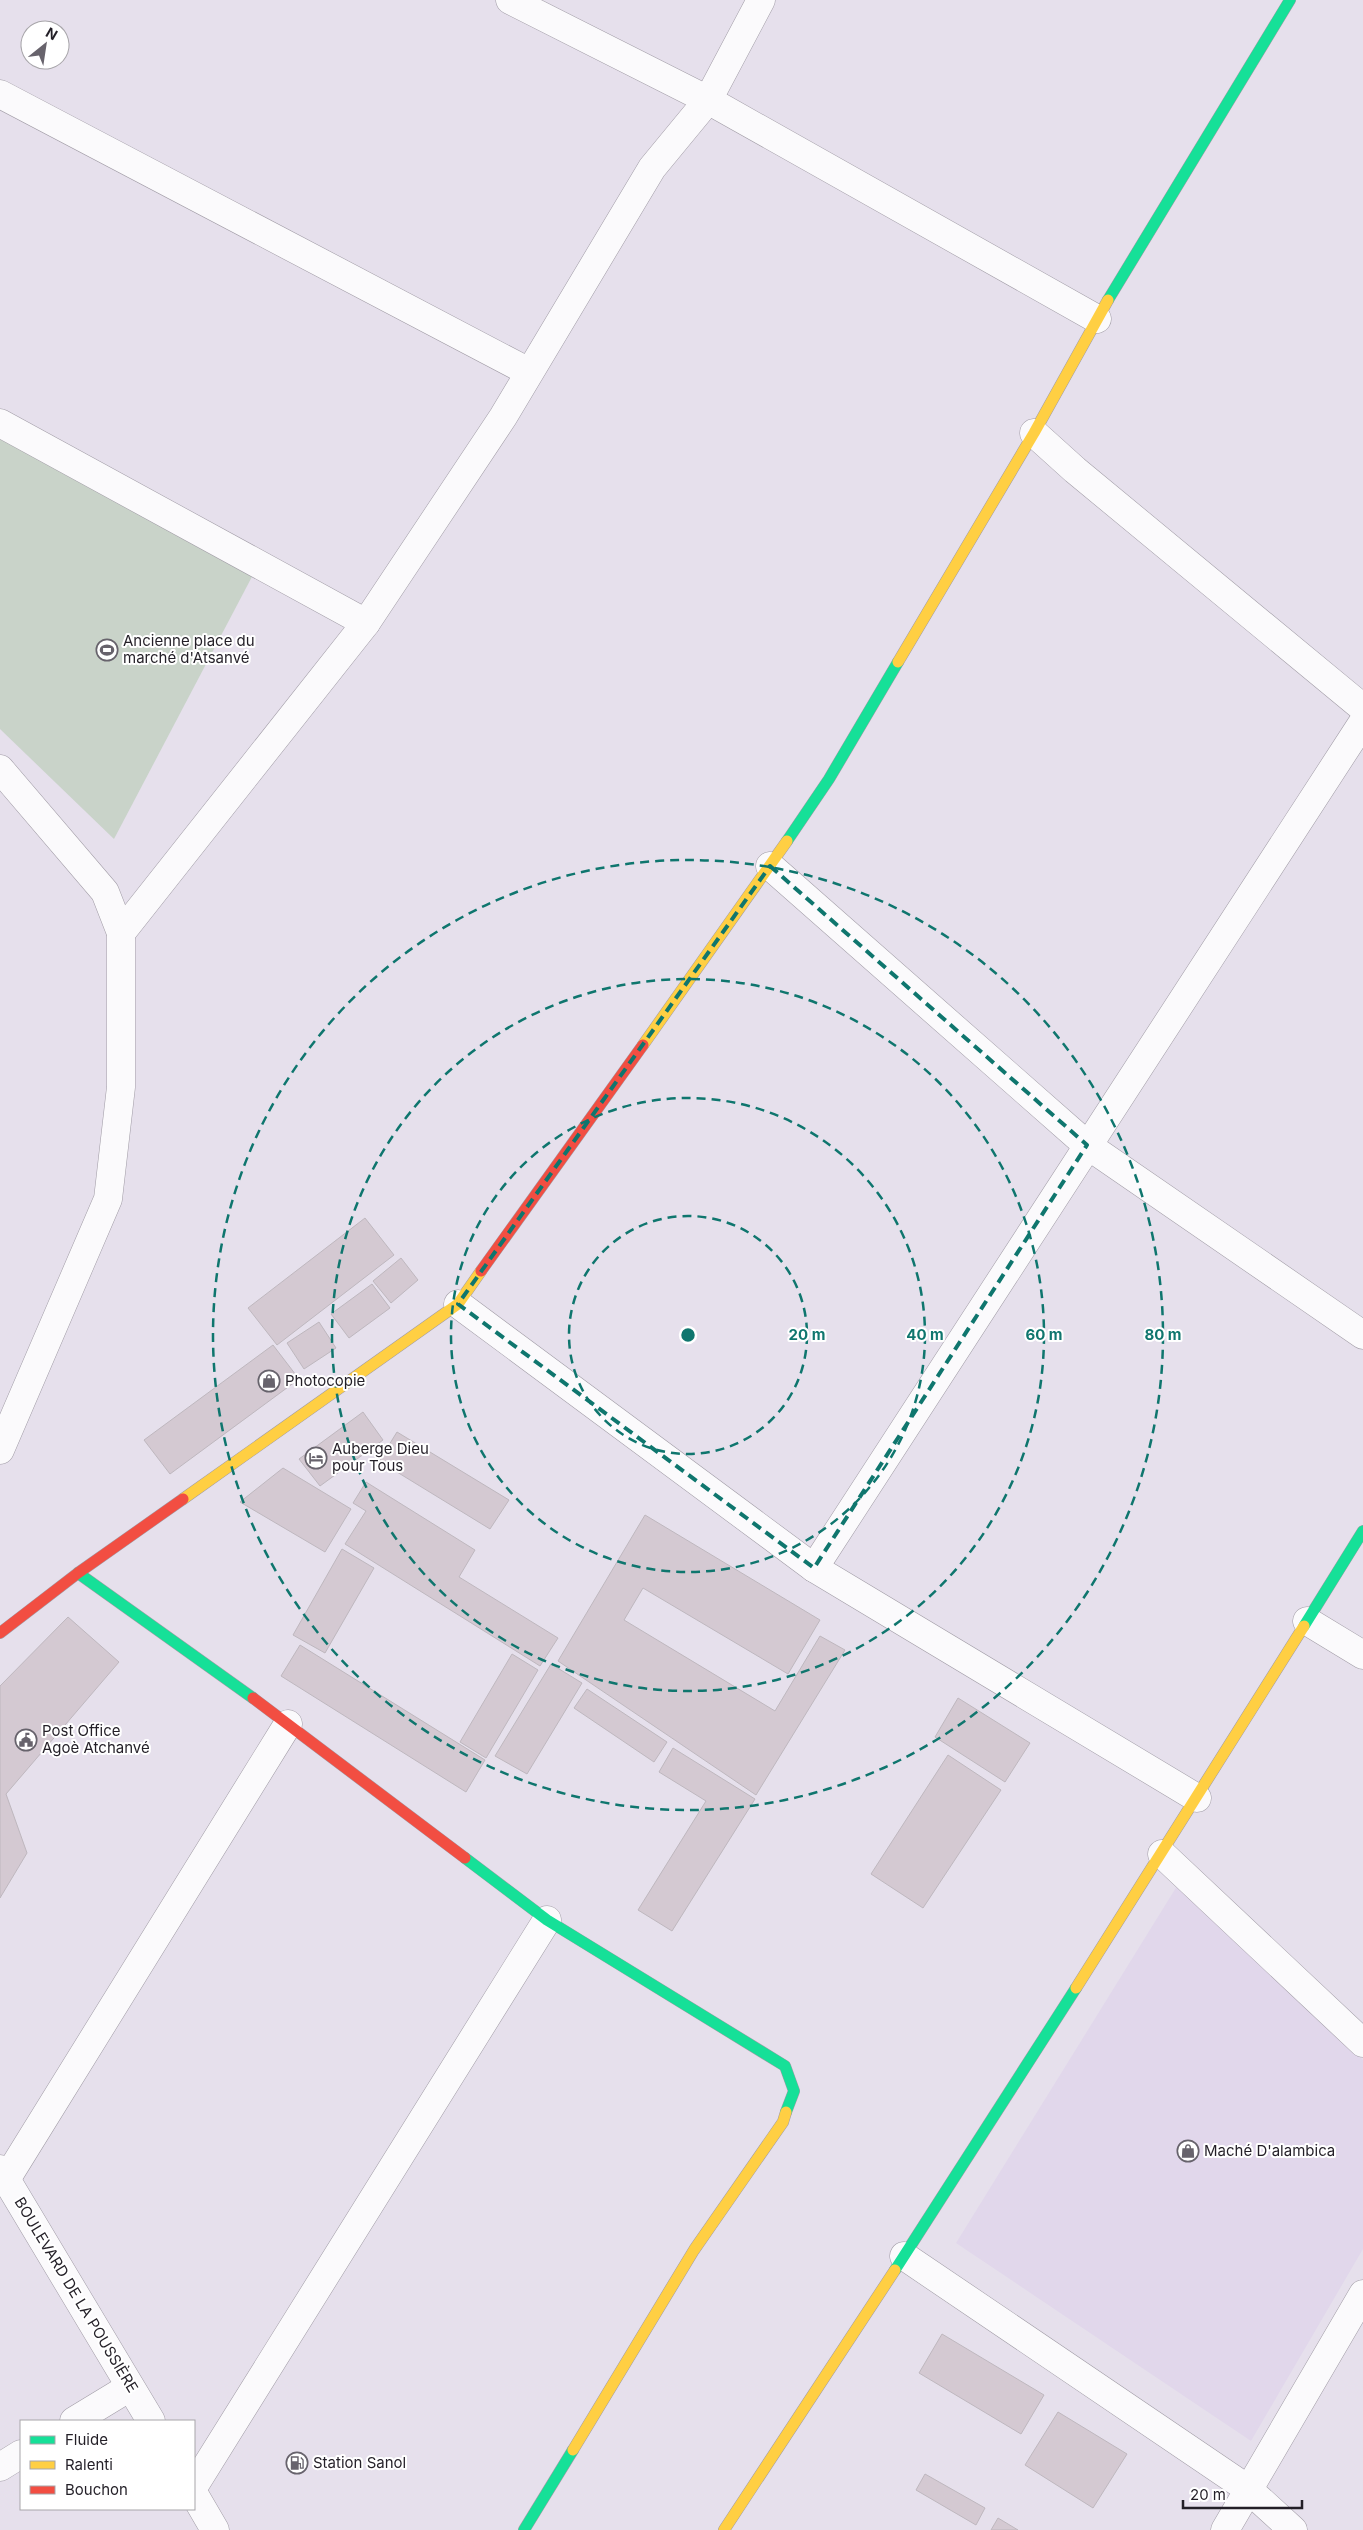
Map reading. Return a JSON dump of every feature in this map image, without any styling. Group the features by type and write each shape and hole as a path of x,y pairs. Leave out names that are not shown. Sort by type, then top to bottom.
{"street":[{"path":"510,0 708,100 1096,319"},
{"path":"121,933 366,622 503,417 652,168 708,100 761,0"},
{"path":"0,1633 78,1573 458,1304 770,866 829,779 1034,433 1096,319 1290,0"},
{"path":"0,94 530,372"},
{"path":"0,423 366,622"},
{"path":"1034,433 1074,470 1363,708"},
{"path":"814,1568 1363,722"},
{"path":"0,768 105,892 121,933 121,1087 108,1198 0,1450"},
{"path":"770,866 1087,1146 1363,1335"},
{"path":"458,1304 814,1568 1197,1798"},
{"path":"724,2530 904,2256 1162,1854 1363,1531"},
{"path":"78,1573 288,1724 547,1920 785,2066 794,2091 783,2122 694,2250 524,2530"},
{"path":"1306,1621 1363,1656"},
{"path":"3,2173 288,1724"},
{"path":"1162,1854 1363,2043"},
{"path":"195,2484 547,1920"},
{"name":"BOULEVARD DE LA POUSSIÈRE","path":"3,2173 150,2420"},
{"path":"904,2256 1248,2489 1293,2530"},
{"path":"1224,2530 1363,2294"},
{"path":"76,2420 130,2387"},
{"path":"0,2466 20,2455"},
{"path":"195,2496 215,2530"}],"highlighted area":[{"path":"770,866 1087,1145 814,1568 458,1304"}],"shaded area":[{"name":"Ancienne place du marché d'Atsanvé","path":"0,436 255,571 114,839 0,729"},
{"name":"Maché D'alambica","path":"1177,1886 1363,2060 1363,2249 1251,2441 956,2243"}],"building":[{"path":"365,1218 394,1255 277,1345 248,1308"},
{"path":"401,1258 418,1280 391,1303 373,1281"},
{"path":"372,1284 390,1308 349,1338 331,1314"},
{"path":"319,1322 336,1348 304,1369 287,1343"},
{"path":"273,1345 299,1379 170,1474 144,1440"},
{"path":"363,1412 383,1440 320,1486 299,1459"},
{"path":"397,1432 509,1500 490,1529 379,1461"},
{"path":"283,1468 351,1509 325,1552 240,1502"},
{"path":"366,1482 475,1550 459,1577 558,1638 540,1666 345,1544 366,1511 353,1503"},
{"path":"645,1515 820,1620 788,1674 643,1588 624,1620 775,1711 820,1636 845,1650 756,1795 558,1661"},
{"path":"342,1549 374,1568 325,1653 293,1635"},
{"name":"Post Office Agoè Atchanvé","path":"68,1617 119,1662 6,1794 27,1853 0,1898 0,1686"},
{"path":"300,1645 485,1760 466,1792 281,1676"},
{"path":"512,1654 538,1670 486,1758 460,1742"},
{"path":"551,1664 582,1683 527,1774 495,1756"},
{"path":"587,1689 667,1742 654,1762 574,1708"},
{"path":"958,1698 1030,1743 1005,1782 935,1737"},
{"path":"673,1748 755,1799 672,1931 638,1910 706,1801 659,1772"},
{"path":"948,1755 1001,1790 923,1908 871,1874"},
{"path":"942,2334 1044,2395 1021,2434 919,2373"},
{"path":"1058,2412 1127,2454 1093,2508 1025,2465"},
{"path":"925,2474 985,2508 976,2525 916,2490"},
{"path":"998,2518 1018,2530 991,2530"}],"traffic: fast":[{"path":"1108,300 1290,0"},
{"path":"787,841 829,779 898,662"},
{"path":"1304,1626 1363,1531"},
{"path":"78,1573 253,1698"},
{"path":"465,1858 547,1920 785,2066 794,2091 786,2112"},
{"path":"895,2270 1076,1988"},
{"path":"524,2530 573,2450"}],"traffic: slow":[{"path":"898,662 1034,433 1108,300"},
{"path":"643,1045 787,841"},
{"path":"183,1499 458,1304 481,1271"},
{"path":"1076,1988 1304,1626"},
{"path":"573,2450 694,2250 783,2122 786,2112"},
{"path":"724,2530 895,2270"}],"traffic: jam":[{"path":"481,1271 643,1045"},
{"path":"0,1633 78,1573 183,1499"},
{"path":"253,1698 465,1858"}],"place":[{"name":"Ancienne place du marché d'Atsanvé","path":"107,650"},
{"name":"Photocopie","path":"269,1381"},
{"name":"Auberge Dieu pour Tous","path":"316,1458"},
{"name":"Post Office Agoè Atchanvé","path":"26,1740"},
{"name":"Maché D'alambica","path":"1188,2151"},
{"name":"Station Sanol","path":"297,2463"}]}
